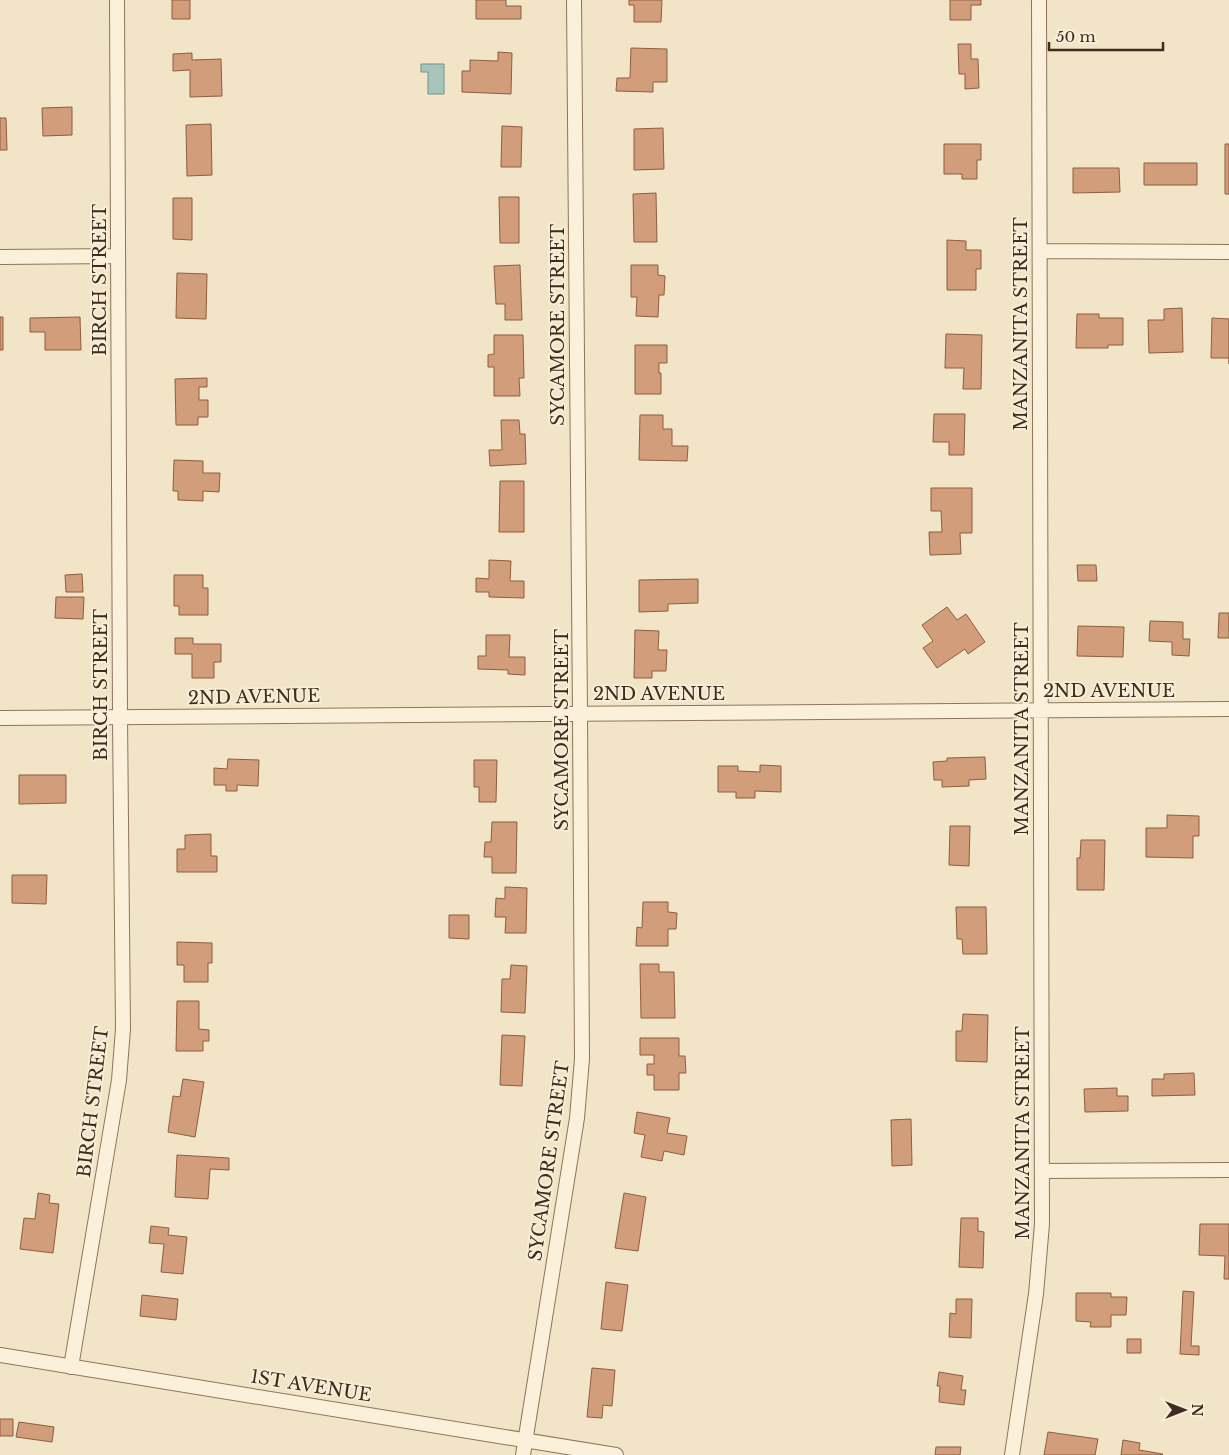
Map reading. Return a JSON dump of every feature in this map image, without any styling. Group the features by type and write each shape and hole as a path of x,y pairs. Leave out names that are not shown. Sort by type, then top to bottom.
{"street":[{"name":"BIRCH STREET","path":"72,1367 121,1056 123,994 117,0"},
{"name":"SYCAMORE STREET","path":"523,1455 573,1145 580,1088 582,1030 574,0"},
{"name":"MANZANITA STREET","path":"1012,1455 1038,1278 1041,1246 1043,1171 1039,0"},
{"path":"1040,251 1229,252"},
{"path":"0,257 118,256"},
{"name":"2ND AVENUE","path":"0,718 1229,709"},
{"path":"1043,1171 1229,1170"},
{"name":"1ST AVENUE","path":"0,1355 616,1455"}],"water":[{"path":"421,64 444,64 444,94 428,94 428,72 421,72"}],"building":[{"path":"172,0 190,0 190,19 172,19"},
{"path":"476,0 506,0 506,6 521,6 521,19 476,19"},
{"path":"629,0 662,0 661,22 634,22 634,5 629,5"},
{"path":"950,0 981,0 981,5 971,5 971,20 950,20"},
{"path":"958,44 971,44 971,59 978,59 979,88 965,89 965,74 959,74"},
{"path":"631,48 667,49 667,82 653,82 653,92 616,91 617,78 630,78"},
{"path":"498,52 512,53 511,94 462,92 462,71 470,71 470,60 498,61"},
{"path":"192,53 192,60 221,59 222,96 190,97 190,70 173,71 173,54"},
{"path":"72,107 72,135 43,136 42,108"},
{"path":"0,118 6,118 7,150 0,150"},
{"path":"211,124 212,175 187,176 186,125"},
{"path":"502,126 522,127 521,167 501,167"},
{"path":"663,128 664,169 634,170 634,129"},
{"path":"944,144 981,144 981,160 977,160 977,179 962,179 962,174 944,174"},
{"path":"1225,144 1229,144 1229,194 1225,194"},
{"path":"1144,163 1197,163 1197,185 1144,185"},
{"path":"1073,168 1119,168 1120,192 1073,193"},
{"path":"656,193 657,242 634,242 633,194"},
{"path":"499,197 519,197 519,243 500,243"},
{"path":"173,198 192,198 192,240 173,239"},
{"path":"947,240 966,241 966,250 981,250 981,269 976,269 976,290 947,290"},
{"path":"520,265 522,320 505,320 505,304 496,304 494,266"},
{"path":"631,265 658,265 658,275 665,276 664,295 659,295 658,317 636,316 637,297 631,297"},
{"path":"177,273 207,274 206,319 176,318"},
{"path":"1182,308 1183,352 1149,353 1148,320 1164,320 1164,309"},
{"path":"1077,314 1099,314 1099,318 1123,318 1123,345 1108,345 1108,348 1076,348"},
{"path":"0,317 3,317 3,350 0,350"},
{"path":"80,317 81,350 45,350 45,332 30,332 30,318"},
{"path":"1212,318 1229,319 1229,358 1211,358"},
{"path":"946,334 982,335 981,389 963,389 964,368 945,368"},
{"path":"494,335 523,335 524,378 519,378 520,396 494,396 494,367 488,367 488,355 494,354"},
{"path":"635,345 667,345 667,363 659,363 661,394 635,394"},
{"path":"207,378 207,387 199,387 199,400 208,400 208,417 198,417 198,425 176,425 175,379"},
{"path":"934,414 965,414 964,455 949,455 949,442 933,442"},
{"path":"640,415 663,415 663,429 672,429 672,446 688,446 687,461 639,460"},
{"path":"501,420 519,420 520,434 525,434 526,464 490,466 489,450 502,450"},
{"path":"174,460 203,461 203,473 220,473 219,492 203,491 203,501 178,500 178,491 173,491"},
{"path":"500,481 524,481 524,532 499,532"},
{"path":"931,488 972,488 972,533 960,533 961,554 930,555 929,532 942,532 941,511 931,511"},
{"path":"489,560 511,561 510,581 524,581 524,598 489,597 489,592 476,592 476,578 489,579"},
{"path":"1077,565 1096,565 1097,581 1078,581"},
{"path":"82,574 83,592 66,592 65,575"},
{"path":"174,575 203,575 203,588 208,588 208,615 179,615 179,606 174,606"},
{"path":"698,579 698,603 668,604 668,611 639,612 639,580"},
{"path":"56,597 84,597 83,619 55,618"},
{"path":"947,607 957,620 966,614 985,642 968,654 965,649 937,668 923,648 933,641 922,625"},
{"path":"1219,613 1229,613 1229,638 1218,638"},
{"path":"1150,621 1183,622 1183,639 1190,639 1189,656 1172,655 1172,642 1149,641"},
{"path":"1078,626 1124,627 1123,657 1077,656"},
{"path":"635,630 659,631 658,650 667,650 666,671 652,671 652,678 634,678"},
{"path":"486,635 510,635 509,657 525,657 525,675 508,674 508,670 478,669 478,656 486,656"},
{"path":"175,638 193,638 193,644 221,644 221,662 214,662 214,678 192,678 192,654 175,654"},
{"path":"985,757 986,779 969,780 969,786 942,787 942,780 934,780 933,762 947,761 947,758"},
{"path":"228,759 259,760 258,786 237,785 237,791 226,791 226,785 214,785 214,768 227,769"},
{"path":"474,760 497,760 496,802 479,802 479,787 474,787"},
{"path":"760,765 781,766 781,792 755,791 755,798 736,798 736,792 718,792 718,766 738,766 738,771 760,772"},
{"path":"19,775 66,775 66,803 19,804"},
{"path":"1167,815 1199,816 1199,836 1193,836 1193,858 1146,857 1146,828 1167,828"},
{"path":"492,822 517,822 516,873 492,873 492,857 484,857 485,842 491,842"},
{"path":"950,826 970,826 969,866 949,865"},
{"path":"211,834 211,856 217,856 217,872 177,872 177,849 185,849 185,835"},
{"path":"1081,840 1105,840 1104,890 1077,890 1077,858 1080,858"},
{"path":"12,875 47,875 46,904 12,903"},
{"path":"505,887 527,888 526,933 505,933 506,917 495,917 496,898 505,899"},
{"path":"643,902 668,902 668,912 677,913 676,929 668,929 668,946 636,946 637,927 642,928"},
{"path":"956,907 986,907 987,954 963,954 962,939 957,939"},
{"path":"449,915 469,915 469,939 449,938"},
{"path":"177,942 212,943 212,963 208,963 208,982 184,982 184,965 177,965"},
{"path":"640,964 659,964 659,972 674,972 675,1018 641,1018"},
{"path":"511,965 527,966 525,1013 501,1012 502,979 510,979"},
{"path":"177,1001 199,1001 199,1029 209,1030 209,1041 203,1041 203,1051 176,1051"},
{"path":"963,1014 988,1015 987,1062 956,1061 956,1031 962,1031"},
{"path":"502,1035 525,1036 522,1086 500,1085"},
{"path":"640,1038 679,1038 679,1056 685,1056 686,1073 679,1073 679,1090 654,1090 654,1075 647,1075 647,1064 654,1064 654,1055 640,1055"},
{"path":"1194,1073 1195,1095 1152,1096 1152,1079 1164,1079 1164,1074"},
{"path":"183,1079 204,1082 195,1137 168,1132 173,1096 180,1097"},
{"path":"1117,1088 1117,1096 1128,1096 1128,1111 1085,1112 1084,1089"},
{"path":"637,1112 670,1118 667,1133 687,1136 684,1155 664,1151 662,1161 641,1157 645,1135 634,1133"},
{"path":"911,1119 912,1165 892,1166 891,1120"},
{"path":"177,1155 229,1158 229,1170 210,1169 208,1199 175,1197"},
{"path":"38,1193 50,1195 49,1203 59,1204 53,1253 20,1249 24,1218 35,1219"},
{"path":"624,1193 646,1197 638,1251 615,1248"},
{"path":"961,1218 978,1218 978,1231 984,1232 983,1268 959,1267"},
{"path":"1200,1224 1229,1224 1229,1279 1224,1279 1225,1256 1199,1255"},
{"path":"151,1226 169,1228 168,1235 187,1237 183,1274 161,1272 164,1244 149,1243"},
{"path":"606,1282 628,1285 622,1331 601,1329"},
{"path":"1183,1291 1194,1292 1191,1346 1199,1346 1199,1355 1180,1354"},
{"path":"1076,1293 1111,1293 1111,1297 1127,1297 1126,1315 1111,1315 1111,1327 1090,1327 1091,1322 1076,1321"},
{"path":"142,1295 178,1299 176,1320 140,1316"},
{"path":"956,1299 972,1299 971,1338 949,1337 950,1313 956,1314"},
{"path":"1127,1339 1141,1339 1141,1353 1127,1353"},
{"path":"592,1368 615,1370 612,1406 603,1405 602,1418 587,1417"},
{"path":"939,1372 963,1376 961,1390 966,1390 964,1405 939,1402 940,1386 937,1386"},
{"path":"0,1419 13,1419 13,1436 0,1436"},
{"path":"19,1422 54,1427 52,1442 16,1437"},
{"path":"1048,1432 1098,1439 1095,1455 1044,1455"},
{"path":"1123,1440 1140,1443 1139,1450 1163,1454 1121,1455"},
{"path":"936,1447 961,1447 960,1455 935,1455"}]}
